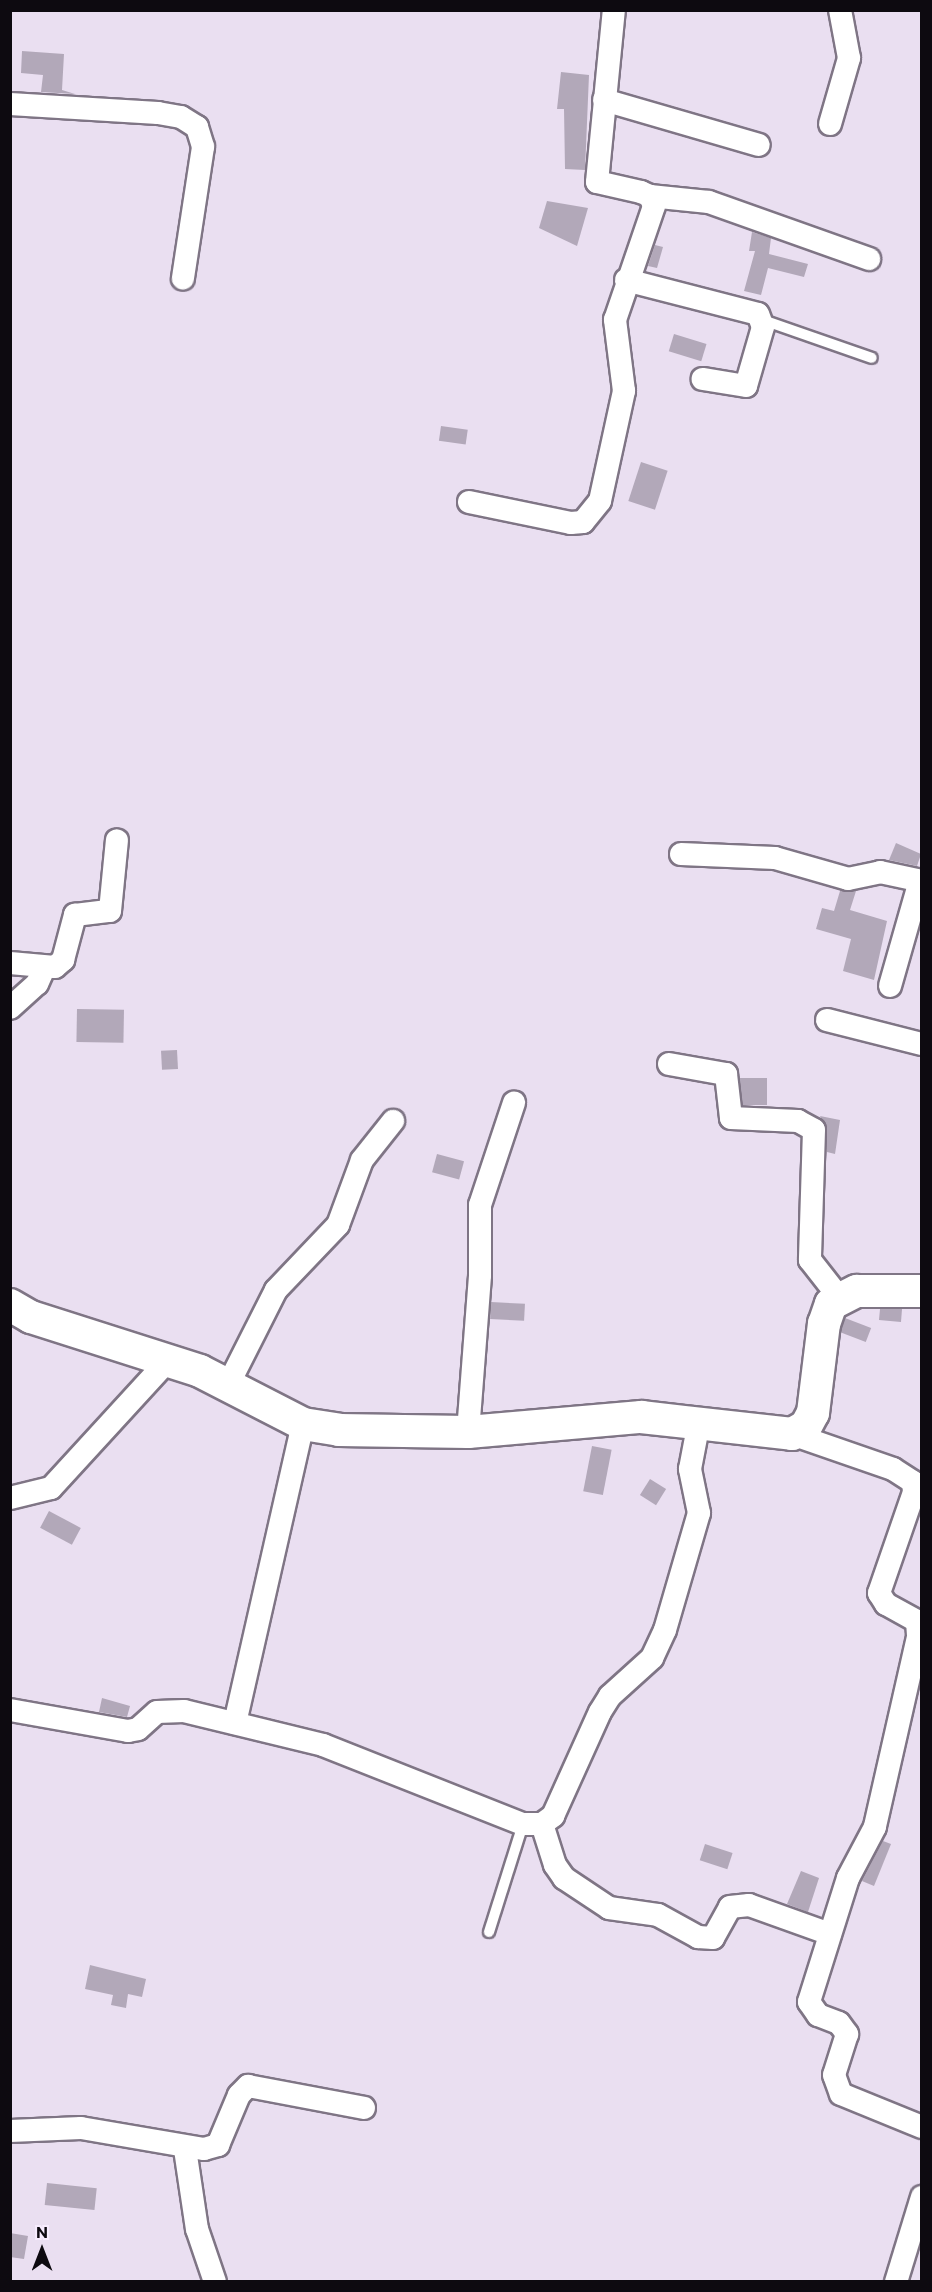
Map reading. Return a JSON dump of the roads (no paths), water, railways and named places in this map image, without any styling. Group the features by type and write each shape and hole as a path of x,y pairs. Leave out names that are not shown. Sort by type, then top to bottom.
{"street":[{"path":"614,10 597,182 650,196 709,202 869,259"},
{"path":"830,124 849,58 840,10"},
{"path":"604,100 759,145"},
{"path":"10,104 158,113 181,117 197,127 203,147 183,278"},
{"path":"469,502 571,523 583,522 594,514 622,407 624,391 613,333 626,279 650,219 650,196"},
{"path":"626,279 758,314 763,320 746,386 703,379"},
{"path":"10,963 44,968 63,960 75,915 110,912 117,840"},
{"path":"681,854 776,858 848,879 880,872 921,881 890,986"},
{"path":"10,1008 37,984 44,968"},
{"path":"826,1020 921,1044"},
{"path":"669,1064 726,1074 731,1118 798,1121 814,1130 810,1260 839,1297"},
{"path":"468,1432 480,1275 480,1205 514,1103"},
{"path":"228,1385 276,1290 338,1225 362,1160 393,1121"},
{"path":"792,1434 806,1426 813,1413 824,1324 831,1304 839,1297 857,1291 921,1291"},
{"path":"10,1305 65,1329 170,1359 228,1385 303,1424 339,1430 468,1432 583,1419 641,1417 792,1434 905,1475 914,1492 879,1593 886,1604 917,1621 918,1637 875,1827 848,1878 809,2002 818,2015 839,2023 848,2034 835,2086 842,2094 921,2127"},
{"path":"10,1498 34,1496 51,1488 170,1359"},
{"path":"533,1824 553,1816 600,1712 610,1696 652,1658 665,1630 699,1513 690,1469 699,1422"},
{"path":"235,1723 303,1424"},
{"path":"10,1710 128,1731 169,1709 235,1723 371,1761 533,1824 564,1878 609,1908 658,1916 698,1937 713,1938 730,1907 749,1905 830,1934"},
{"path":"10,2131 81,2128 185,2149 218,2145 239,2094 248,2086 364,2108"},
{"path":"185,2149 197,2229 215,2282"},
{"path":"896,2282 921,2197"}],"lane":[{"path":"763,320 872,358"},
{"path":"489,1932 533,1824"}]}
